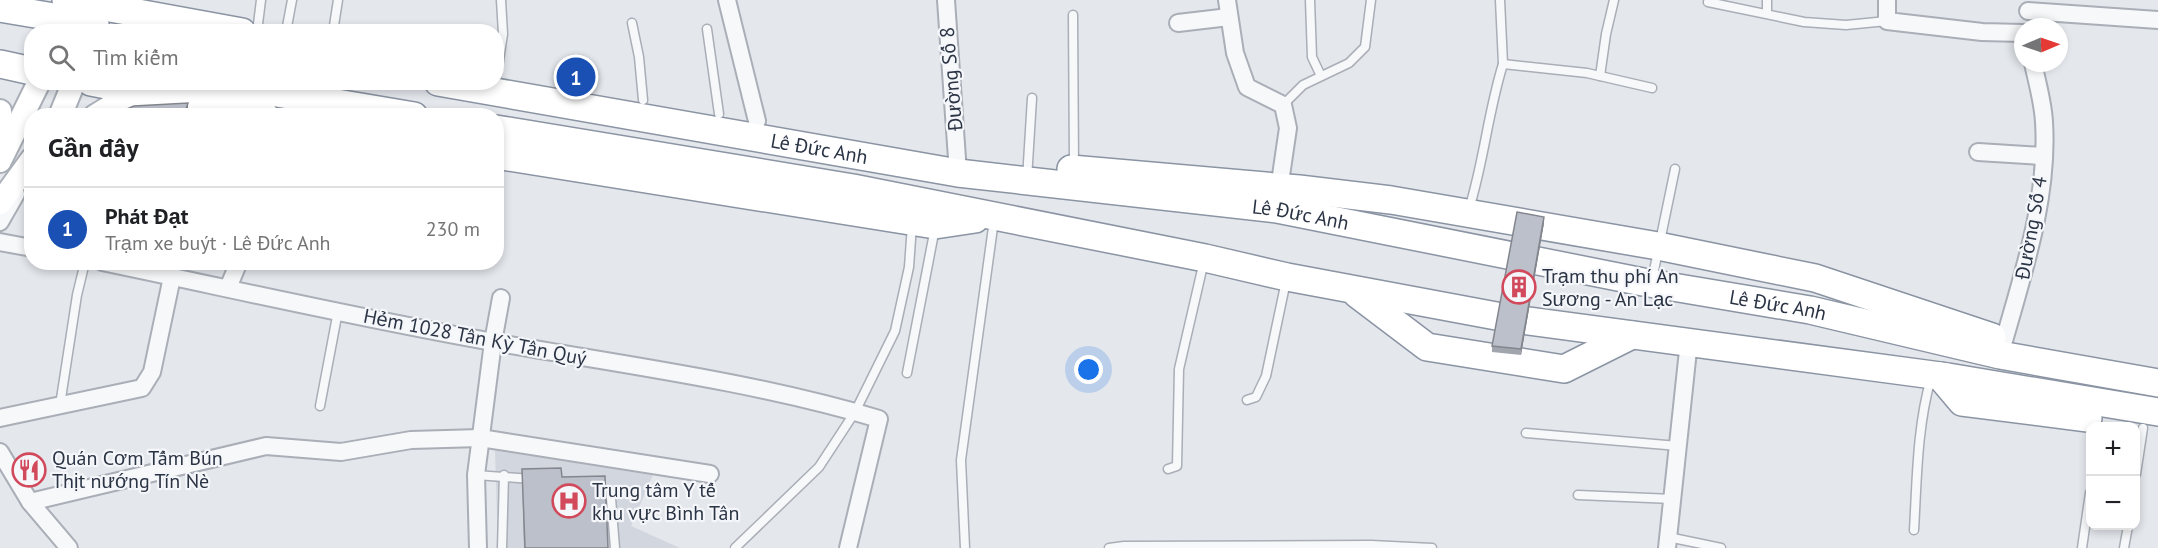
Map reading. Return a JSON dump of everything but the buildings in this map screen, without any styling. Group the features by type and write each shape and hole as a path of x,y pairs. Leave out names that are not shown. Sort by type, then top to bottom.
{"highway":[{"path":"0,8 57,16 91,15 171,24"},
{"path":"91,15 117,24"},
{"path":"0,47 24,52"},
{"path":"0,64 24,69"},
{"name":"Lê Đức Anh","path":"504,75 757,121 958,165"},
{"path":"128,90 221,108"},
{"path":"260,90 366,108"},
{"name":"Lê Đức Anh","path":"488,90 958,165 1027,174 1278,198 1390,200 1658,246 1815,278 2002,347 2158,383"},
{"name":"Lê Đức Anh","path":"504,130 853,188 1204,258 1287,278 1507,318 1936,375 2153,423"},
{"path":"504,156 924,223 994,217"},
{"name":"Lê Đức Anh","path":"1278,198 1651,283 1810,310 2002,347 2158,372"},
{"name":"Lê Đức Anh","path":"1348,288 1428,347 1564,369 1632,335"}],"main road":[{"path":"26,108 35,90"},
{"path":"63,108 71,90"},
{"path":"108,108 156,96"},
{"path":"0,111 2,155"},
{"path":"2,155 24,112"},
{"path":"4,195 24,170"}],"street":[{"path":"727,0 757,121"},
{"name":"Đường Số 8","path":"946,0 958,165"},
{"path":"1227,0 1234,53 1247,87 1283,105 1288,128 1278,198"},
{"path":"1887,0 1887,21 1982,32 2014,33"},
{"path":"2028,13 2158,20"},
{"path":"1178,22 1229,17"},
{"name":"Đường Số 4","path":"2002,347 2021,287 2041,193 2044,121 2035,72"},
{"path":"1978,152 2042,156"},
{"path":"0,222 24,177"},
{"path":"0,242 24,246"},
{"name":"Hẻm 1028 Tân Kỳ Tân Quý","path":"139,270 493,342 647,369 852,411 879,419 848,548"},
{"path":"228,288 236,270"},
{"path":"0,418 142,388 152,372 172,277"},
{"path":"478,548 476,475 501,298"},
{"path":"1668,543 1689,341"},
{"path":"30,502 266,446 340,453 411,440 480,438 710,474"},
{"path":"0,452 30,502 69,548"}],"lane":[{"path":"258,24 261,0"},
{"path":"288,24 292,0"},
{"path":"334,24 338,0"},
{"path":"501,0 502,24"},
{"path":"1311,0 1312,57 1321,76"},
{"path":"1283,105 1303,85 1349,63 1365,47 1371,0"},
{"path":"1467,214 1476,186 1492,98 1503,64 1500,0"},
{"path":"1600,76 1614,0"},
{"path":"1767,0 1767,12"},
{"path":"1708,2 1767,12 1804,22 1846,25 1887,21"},
{"path":"1073,15 1073,178"},
{"path":"632,23 644,100"},
{"path":"707,28 719,114"},
{"path":"1503,64 1600,76 1652,88"},
{"path":"1027,174 1032,98"},
{"path":"1651,283 1675,169"},
{"path":"965,548 961,460 994,217"},
{"path":"906,373 924,223"},
{"path":"735,548 819,467 852,411 895,331 909,267 924,223"},
{"path":"1168,469 1177,466 1179,369 1204,258"},
{"path":"60,405 83,270"},
{"path":"1247,400 1256,397 1266,376 1287,278"},
{"path":"320,406 338,310"},
{"path":"1914,530 1925,400 1936,375"},
{"path":"2140,462 2153,423"},
{"path":"1526,433 1678,446"},
{"path":"476,475 504,475 545,481"},
{"path":"502,548 504,475"},
{"path":"584,485 593,486 611,498 615,548"},
{"path":"1578,495 1673,500"},
{"path":"2082,548 2086,524"},
{"path":"2124,548 2127,530"},
{"path":"1668,543 1721,548"},
{"path":"1109,548 1371,545 1432,548"}],"shaded area":[{"name":"Trung tâm Y tế khu vực Bình Tân","path":"495,450 653,475 631,526 680,548 498,548"}],"place":[{"name":"Phát Đạt","path":"576,77"},
{"name":"Trạm thu phí An Sương - An Lạc","path":"1519,287"},
{"name":"Quán Cơm Tấm Bún Thịt nướng Tín Nè","path":"29,470"},
{"name":"Trung tâm Y tế khu vực Bình Tân","path":"569,501"}]}
